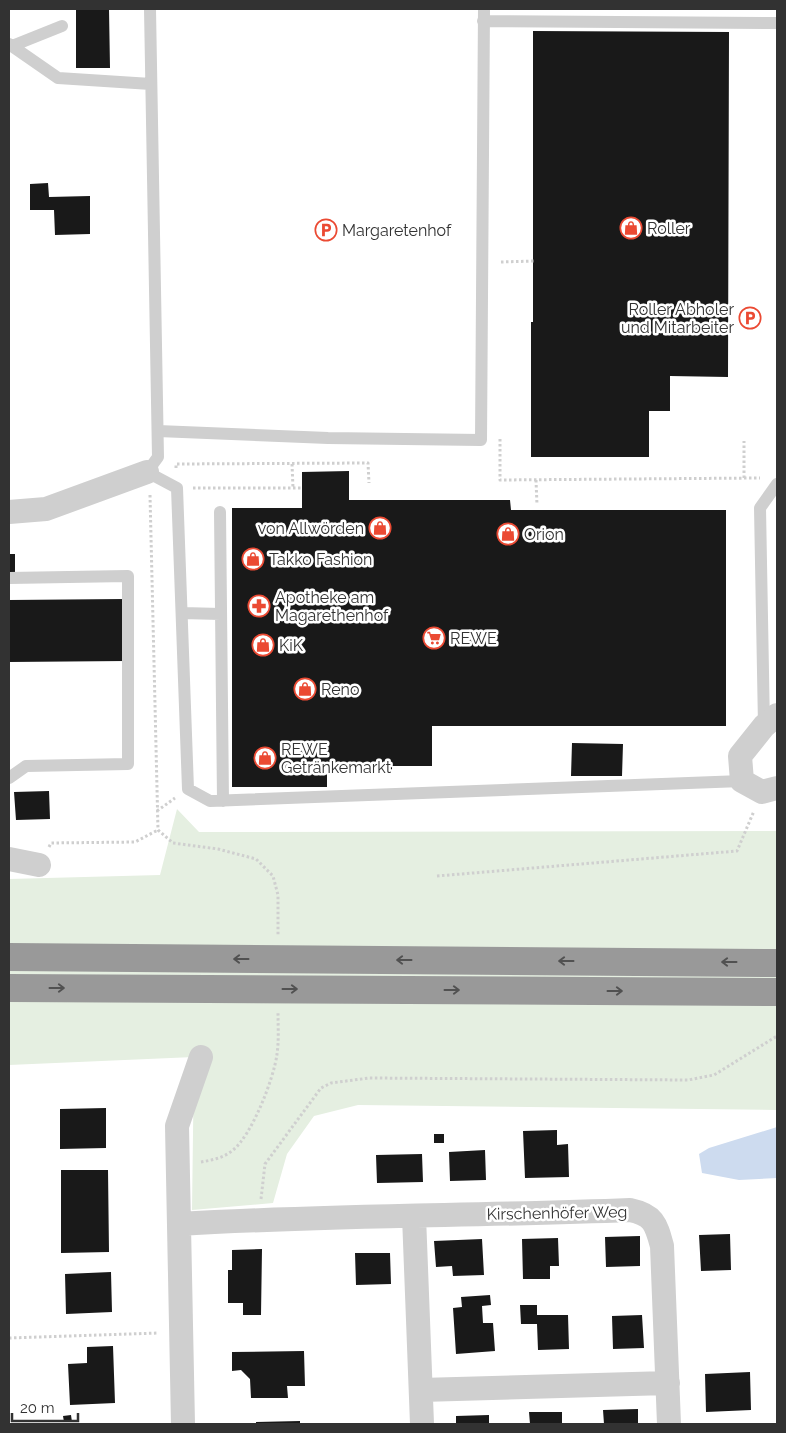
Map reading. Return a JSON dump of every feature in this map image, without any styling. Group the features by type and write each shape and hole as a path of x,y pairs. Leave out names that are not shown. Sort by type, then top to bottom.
{"highway":[{"path":"9,957 777,963"},
{"path":"9,988 777,992"}],"street":[{"path":"9,512 46,509 147,472"},
{"path":"760,787 740,756 771,720"},
{"path":"9,859 39,865"},
{"path":"183,1424 177,1126 201,1056"},
{"name":"Kirschenhöfer Weg","path":"179,1224 630,1210 642,1212 652,1218 662,1246 669,1424"},
{"path":"414,1216 422,1424"},
{"path":"421,1390 668,1383"}],"lane":[{"path":"150,9 158,457 147,472 177,488 188,789 210,801 223,801 760,787"},
{"path":"158,431 328,438 481,440 483,15 777,24"},
{"path":"10,45 62,26"},
{"path":"10,45 58,78 151,84"},
{"path":"771,720 760,508 773,481"},
{"path":"220,512 223,801"},
{"path":"9,578 128,576 128,764 26,766 9,778"},
{"path":"182,613 221,614"}],"path":[{"path":"501,262 534,261"},
{"path":"744,441 744,478"},
{"path":"302,488 177,488 176,464 368,463 369,483"},
{"path":"292,464 293,488"},
{"path":"147,472 150,495 158,830 173,843 218,849 256,859 273,876 278,895"},
{"path":"500,480 744,478 773,481"},
{"path":"536,480 537,505"},
{"path":"437,876 738,851 760,787"},
{"path":"157,811 188,789"},
{"path":"39,865 51,843 135,842 158,830"},
{"path":"260,1220 265,1164 312,1099 321,1088 331,1083 369,1078 688,1080 714,1075 777,1036"},
{"path":"178,1165 212,1160 233,1150 247,1131 270,1084 278,1053"},
{"path":"9,1338 181,1332"}],"green space":[{"path":"177,809 199,832 777,831 777,1110 358,1105 314,1116 287,1154 273,1203 192,1210 194,1057 9,1065 9,879 160,875"}],"water":[{"path":"777,1127 777,1178 739,1180 702,1173 699,1154 709,1148"}],"building":[{"path":"76,9 109,9 110,68 76,68"},
{"name":"Roller","path":"533,31 729,32 728,377 670,376 670,411 649,411 649,457 531,457"},
{"path":"48,183 49,197 90,196 90,234 55,235 54,210 30,210 30,184"},
{"path":"349,471 349,500 510,500 511,510 726,510 726,726 432,726 432,766 392,766 392,773 327,773 327,787 232,787 232,508 302,508 302,472"},
{"path":"9,554 15,554 15,574 9,574"},
{"path":"125,599 126,661 9,662 9,600"},
{"path":"572,743 623,744 622,776 571,776"},
{"path":"49,791 50,819 16,820 14,792"},
{"path":"106,1108 106,1148 60,1149 60,1109"},
{"path":"557,1130 557,1145 568,1144 569,1177 525,1178 523,1131"},
{"path":"434,1134 444,1134 444,1143 434,1143"},
{"path":"485,1150 486,1180 450,1181 449,1152"},
{"path":"422,1154 423,1182 377,1183 376,1155"},
{"path":"61,1170 108,1170 109,1252 61,1253"},
{"path":"730,1234 731,1270 701,1271 699,1235"},
{"path":"640,1236 640,1266 606,1267 605,1237"},
{"path":"558,1238 559,1266 550,1266 550,1279 523,1279 522,1239"},
{"path":"482,1239 484,1275 453,1276 452,1266 436,1267 434,1241"},
{"path":"262,1249 261,1315 243,1315 243,1303 228,1303 228,1270 232,1270 232,1250"},
{"path":"355,1253 390,1253 391,1284 356,1285"},
{"path":"111,1272 112,1312 66,1314 65,1274"},
{"path":"490,1295 491,1305 482,1306 483,1323 493,1323 495,1351 456,1354 453,1308 462,1307 461,1297"},
{"path":"520,1305 537,1305 537,1315 568,1315 569,1349 538,1350 537,1324 521,1324"},
{"path":"642,1315 644,1348 613,1349 612,1316"},
{"path":"113,1346 115,1403 70,1405 68,1364 87,1363 87,1347"},
{"path":"304,1351 305,1386 287,1386 288,1398 251,1398 250,1379 241,1370 232,1371 232,1352"},
{"path":"750,1372 751,1410 706,1412 705,1374"},
{"path":"638,1409 638,1424 604,1424 603,1410"},
{"path":"529,1412 562,1412 562,1424 530,1424"},
{"path":"71,1415 72,1422 64,1422 63,1416"},
{"path":"489,1415 489,1424 456,1424 456,1416"},
{"path":"300,1421 300,1424 256,1424 256,1422"}],"place":[{"name":"Roller","path":"631,228"},
{"name":"Margaretenhof","path":"326,230"},
{"name":"Roller Abholer und Mitarbeiter","path":"750,318"},
{"name":"von Allwörden","path":"380,528"},
{"name":"Orion","path":"508,534"},
{"name":"Takko Fashion","path":"253,559"},
{"name":"Apotheke am Magarethenhof","path":"259,606"},
{"name":"REWE","path":"434,638"},
{"name":"KiK","path":"263,645"},
{"name":"Reno","path":"305,689"},
{"name":"REWE Getränkemarkt","path":"265,758"}]}
